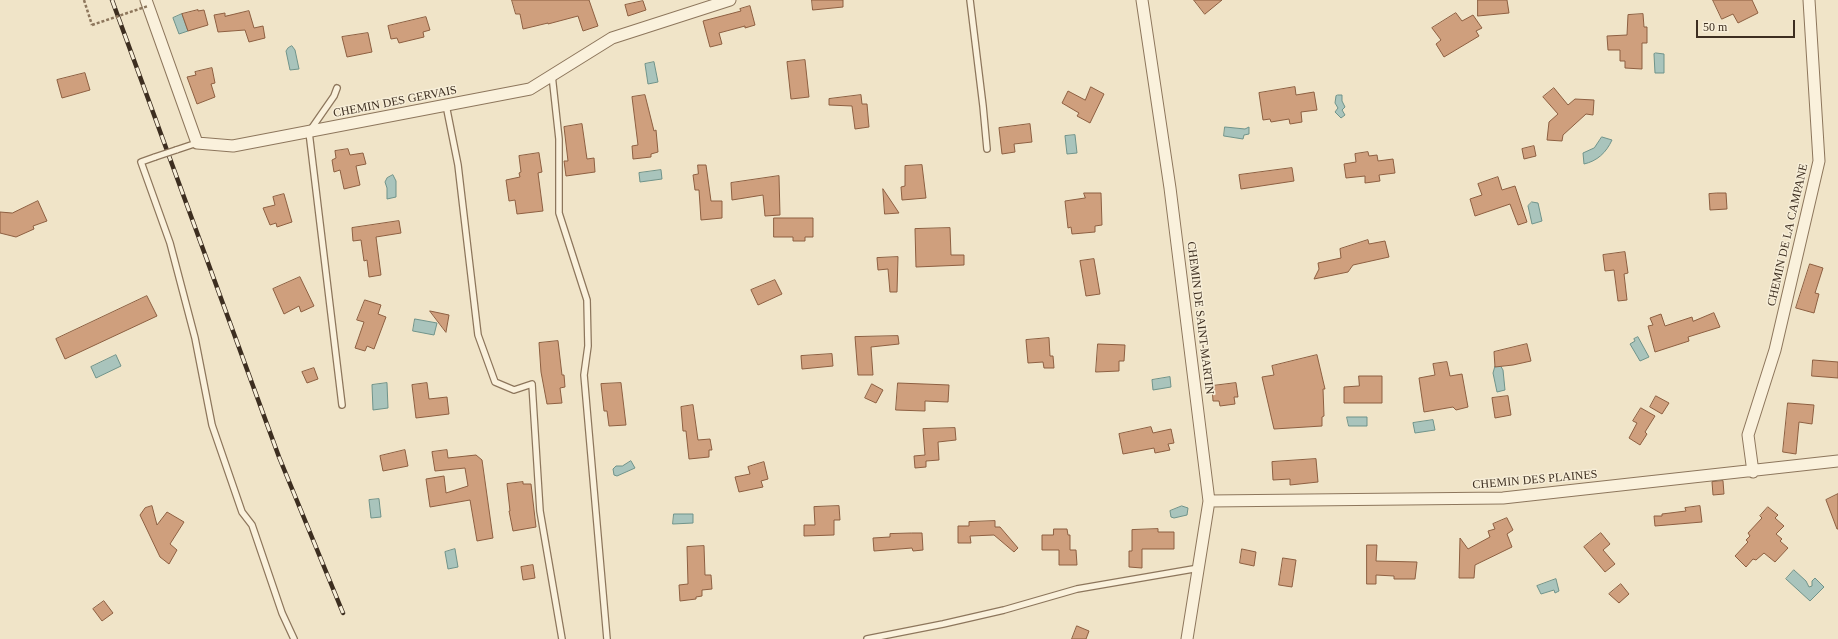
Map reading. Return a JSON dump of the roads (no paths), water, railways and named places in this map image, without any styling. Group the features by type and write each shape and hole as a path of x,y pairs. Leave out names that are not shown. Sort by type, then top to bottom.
{"street":[{"name":"CHEMIN DES GERVAIS","path":"197,143 233,146 530,89 612,38 730,0"},
{"name":"CHEMIN DE SAINT-MARTIN","path":"1142,0 1170,188 1209,501 1188,639"},
{"name":"CHEMIN DE LA CAMPANE","path":"1753,472 1748,435 1775,350 1819,161 1809,0"},
{"path":"147,3 197,143"},
{"name":"CHEMIN DES PLAINES","path":"1209,501 1502,498 1753,472 1838,461"}],"lane":[{"path":"970,0 987,149"},
{"path":"552,75 559,139 559,213 587,300 588,346 584,375 607,639"},
{"path":"337,88 334,96 309,132 342,405"},
{"path":"446,105 458,165 478,335 495,382 514,390 532,384 540,511 562,639"},
{"path":"197,143 141,162 170,243 195,338 212,425 242,512 252,525 282,613 294,639"},
{"path":"867,639 966,619 1078,589 1199,568"}],"water":[{"path":"182,14 188,31 179,34 173,18"},
{"path":"292,46 295,50 299,69 290,70 286,51"},
{"path":"1654,54 1664,54 1664,73 1655,73"},
{"path":"654,62 658,82 648,84 645,64"},
{"path":"1342,95 1342,101 1345,107 1342,110 1345,115 1341,118 1335,112 1338,108 1335,103 1336,96"},
{"path":"1225,127 1245,129 1249,127 1249,134 1244,135 1243,139 1224,136"},
{"path":"1075,135 1077,153 1067,154 1065,136"},
{"path":"1602,137 1612,140 1607,149 1597,159 1584,164 1583,153 1594,148"},
{"path":"661,170 662,179 640,182 639,173"},
{"path":"393,175 396,181 396,197 387,199 387,188 385,182 387,178"},
{"path":"1532,202 1538,203 1542,221 1532,224 1528,206"},
{"path":"415,319 437,323 434,335 413,331"},
{"path":"1638,337 1649,357 1640,361 1630,344"},
{"path":"116,355 121,366 96,378 91,367"},
{"path":"1500,365 1503,370 1505,390 1497,392 1493,373 1495,366"},
{"path":"1170,377 1171,387 1153,390 1152,380"},
{"path":"387,383 388,408 373,410 372,385"},
{"path":"1347,417 1367,417 1367,426 1349,426"},
{"path":"1433,420 1435,430 1415,433 1413,423"},
{"path":"631,461 635,468 617,476 614,475 613,469 616,466 622,466"},
{"path":"379,499 381,517 371,518 369,500"},
{"path":"1182,506 1188,508 1187,515 1174,518 1171,517 1170,511"},
{"path":"674,514 693,514 693,523 673,524"},
{"path":"455,549 458,567 448,569 445,552"},
{"path":"1794,570 1806,581 1809,587 1812,586 1812,581 1815,578 1824,587 1810,601 1786,579"},
{"path":"1556,579 1559,591 1555,593 1554,590 1541,594 1537,586"}],"railway":[{"path":"112,0 279,457 343,613"}]}
